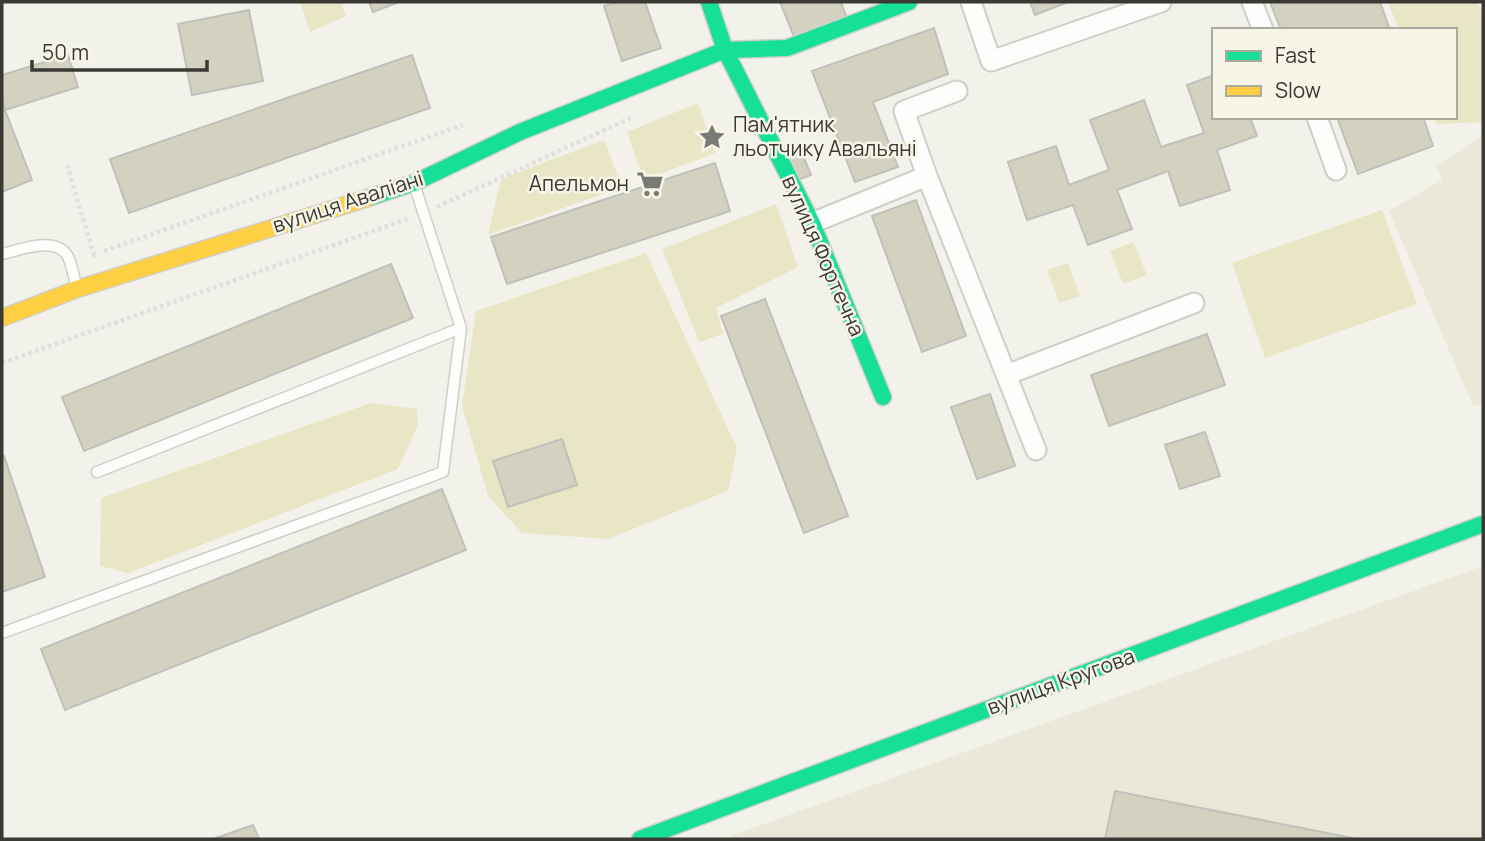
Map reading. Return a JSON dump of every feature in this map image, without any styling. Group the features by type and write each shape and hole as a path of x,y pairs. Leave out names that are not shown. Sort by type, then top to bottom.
{"street":[{"name":"вулиця Фортечна","path":"709,2 725,50 812,223 883,397"},
{"name":"вулиця Аваліані","path":"2,318 77,289 414,183 520,132 725,50 787,48 909,2"},
{"path":"971,2 991,61 1161,2"},
{"path":"1252,2 1263,28"},
{"path":"957,91 904,111 1035,450"},
{"path":"1318,119 1336,170"},
{"path":"812,223 927,176"},
{"path":"1006,375 1195,303"},
{"name":"вулиця Кругова","path":"640,839 1483,524"}],"lane":[{"path":"2,633 443,472 461,328 414,183"},
{"path":"2,254 40,246 56,246 67,256 77,289"},
{"path":"97,472 461,328"}],"path":[{"path":"66,165 94,255 463,125"}],"shaded area":[{"path":"300,2 341,2 346,16 310,32"},
{"path":"1388,2 1477,2 1483,14 1483,122 1436,124 1435,119 1457,119 1457,28 1398,28"},
{"path":"698,103 715,153 644,180 627,132"},
{"path":"1483,136 1483,403 1473,406 1389,211 1442,180 1436,166"},
{"path":"604,140 622,187 488,235 501,179"},
{"path":"776,204 798,267 716,308 723,334 699,342 662,249"},
{"path":"1382,210 1417,304 1265,358 1232,263"},
{"path":"1133,242 1147,275 1123,284 1110,251"},
{"path":"646,253 737,448 728,491 608,539 522,533 488,496 462,405 476,311"},
{"path":"1068,263 1080,296 1059,303 1047,270"},
{"path":"371,403 417,409 418,425 398,469 128,573 100,566 101,498"},
{"path":"1483,566 1483,839 722,839 739,833"}],"building":[{"path":"369,2 399,2 373,12"},
{"path":"618,2 645,2 661,48 622,61 604,6"},
{"path":"780,2 841,2 847,19 795,39"},
{"path":"1030,2 1068,2 1035,15"},
{"path":"1270,2 1380,2 1389,28 1280,28"},
{"path":"249,10 263,81 192,95 178,24"},
{"path":"934,28 948,74 873,102 898,167 855,182 812,71"},
{"path":"68,55 78,87 5,110 2,75"},
{"path":"412,55 430,108 129,213 110,159"},
{"path":"1212,76 1212,119 1251,119 1257,136 1217,150 1230,190 1180,206 1168,171 1117,190 1132,229 1088,245 1073,205 1027,220 1008,162 1056,146 1069,185 1109,170 1090,120 1144,100 1161,147 1204,133 1187,85"},
{"path":"5,110 32,180 2,192 2,112"},
{"path":"1338,119 1424,119 1433,146 1358,174"},
{"path":"798,144 811,175 798,180 784,150"},
{"path":"715,163 730,211 507,284 491,237"},
{"path":"916,200 966,336 922,352 872,216"},
{"path":"391,264 413,318 84,451 62,397"},
{"path":"765,299 848,516 804,533 721,316"},
{"path":"1207,334 1225,385 1109,426 1091,375"},
{"path":"990,394 1015,466 977,479 951,407"},
{"path":"1205,432 1220,476 1180,489 1165,445"},
{"path":"562,439 577,485 508,507 493,461"},
{"path":"2,456 45,577 2,592"},
{"path":"442,489 466,550 65,710 41,649"},
{"path":"1115,791 1357,839 1105,839"},
{"path":"253,825 259,839 213,839"}],"traffic: fast":[{"path":"709,2 725,50 812,223 883,397"},
{"path":"368,198 414,183 520,132 725,50 787,48 909,2"},
{"path":"640,839 1483,524"}],"traffic: slow":[{"path":"2,318 77,289 368,198"}],"place":[{"name":"Пам'ятник льотчику Авальяні","path":"712,137"},
{"name":"Апельмон","path":"650,184"}]}
